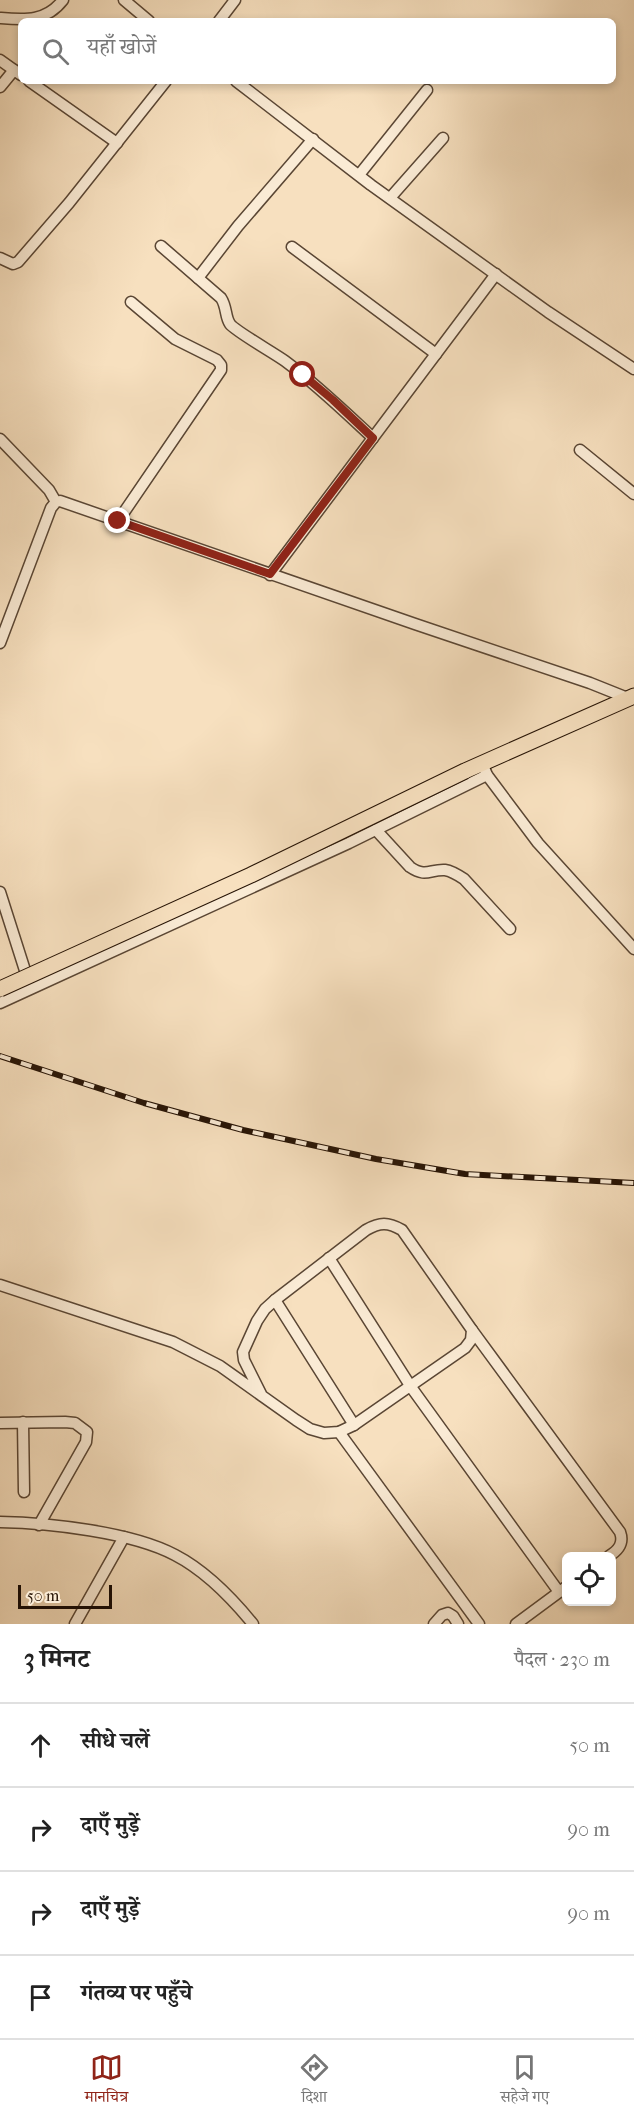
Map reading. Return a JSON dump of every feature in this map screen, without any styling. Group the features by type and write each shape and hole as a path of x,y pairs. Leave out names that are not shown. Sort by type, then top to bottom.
{"main road":[{"path":"0,989 251,875 465,771 485,768 633,698"}],"street":[{"path":"0,18 32,18 50,14 63,0"},
{"path":"124,0 145,18"},
{"path":"221,18 235,0"},
{"path":"0,60 18,73 0,87"},
{"path":"33,84 117,143"},
{"path":"0,258 13,264 18,262 164,84"},
{"path":"240,84 390,198 634,369"},
{"path":"359,175 426,90"},
{"path":"390,198 443,138"},
{"path":"198,278 238,226 313,139"},
{"path":"162,246 221,298 227,308 228,319 232,327 272,352 320,388 373,438"},
{"path":"292,247 436,354"},
{"path":"270,574 496,274"},
{"path":"118,521 221,370 221,365 217,360 175,339 131,302"},
{"path":"0,439 49,490 56,502"},
{"path":"580,450 634,494"},
{"path":"56,502 63,502 633,698"},
{"path":"0,643 51,508 56,502"},
{"path":"0,1003 376,830 485,768 538,843 634,949"},
{"path":"376,830 417,872 433,873 444,870 464,879 510,929"},
{"path":"0,892 30,989"},
{"path":"262,1396 244,1360 243,1352 265,1309 366,1230 379,1223 391,1224 402,1230 620,1532 623,1540 614,1552"},
{"path":"329,1258 411,1387 562,1588"},
{"path":"0,1285 173,1342 206,1358 310,1429 324,1433 339,1432 354,1425 411,1387 465,1348 471,1340 472,1330"},
{"path":"275,1300 354,1425"},
{"path":"23,1422 24,1492"},
{"path":"0,1423 65,1422 75,1424 87,1432 86,1442 39,1525"},
{"path":"339,1432 479,1624"},
{"path":"0,1522 124,1537 174,1554 224,1591 253,1624"},
{"path":"75,1624 124,1537"},
{"path":"516,1624 562,1590"},
{"path":"434,1624 442,1615 448,1613 458,1624"}],"railway":[{"path":"0,1056 144,1103 243,1130 376,1159 465,1174 634,1183"}],"route":[{"path":"118,521 270,574 373,438 303,375"}]}
